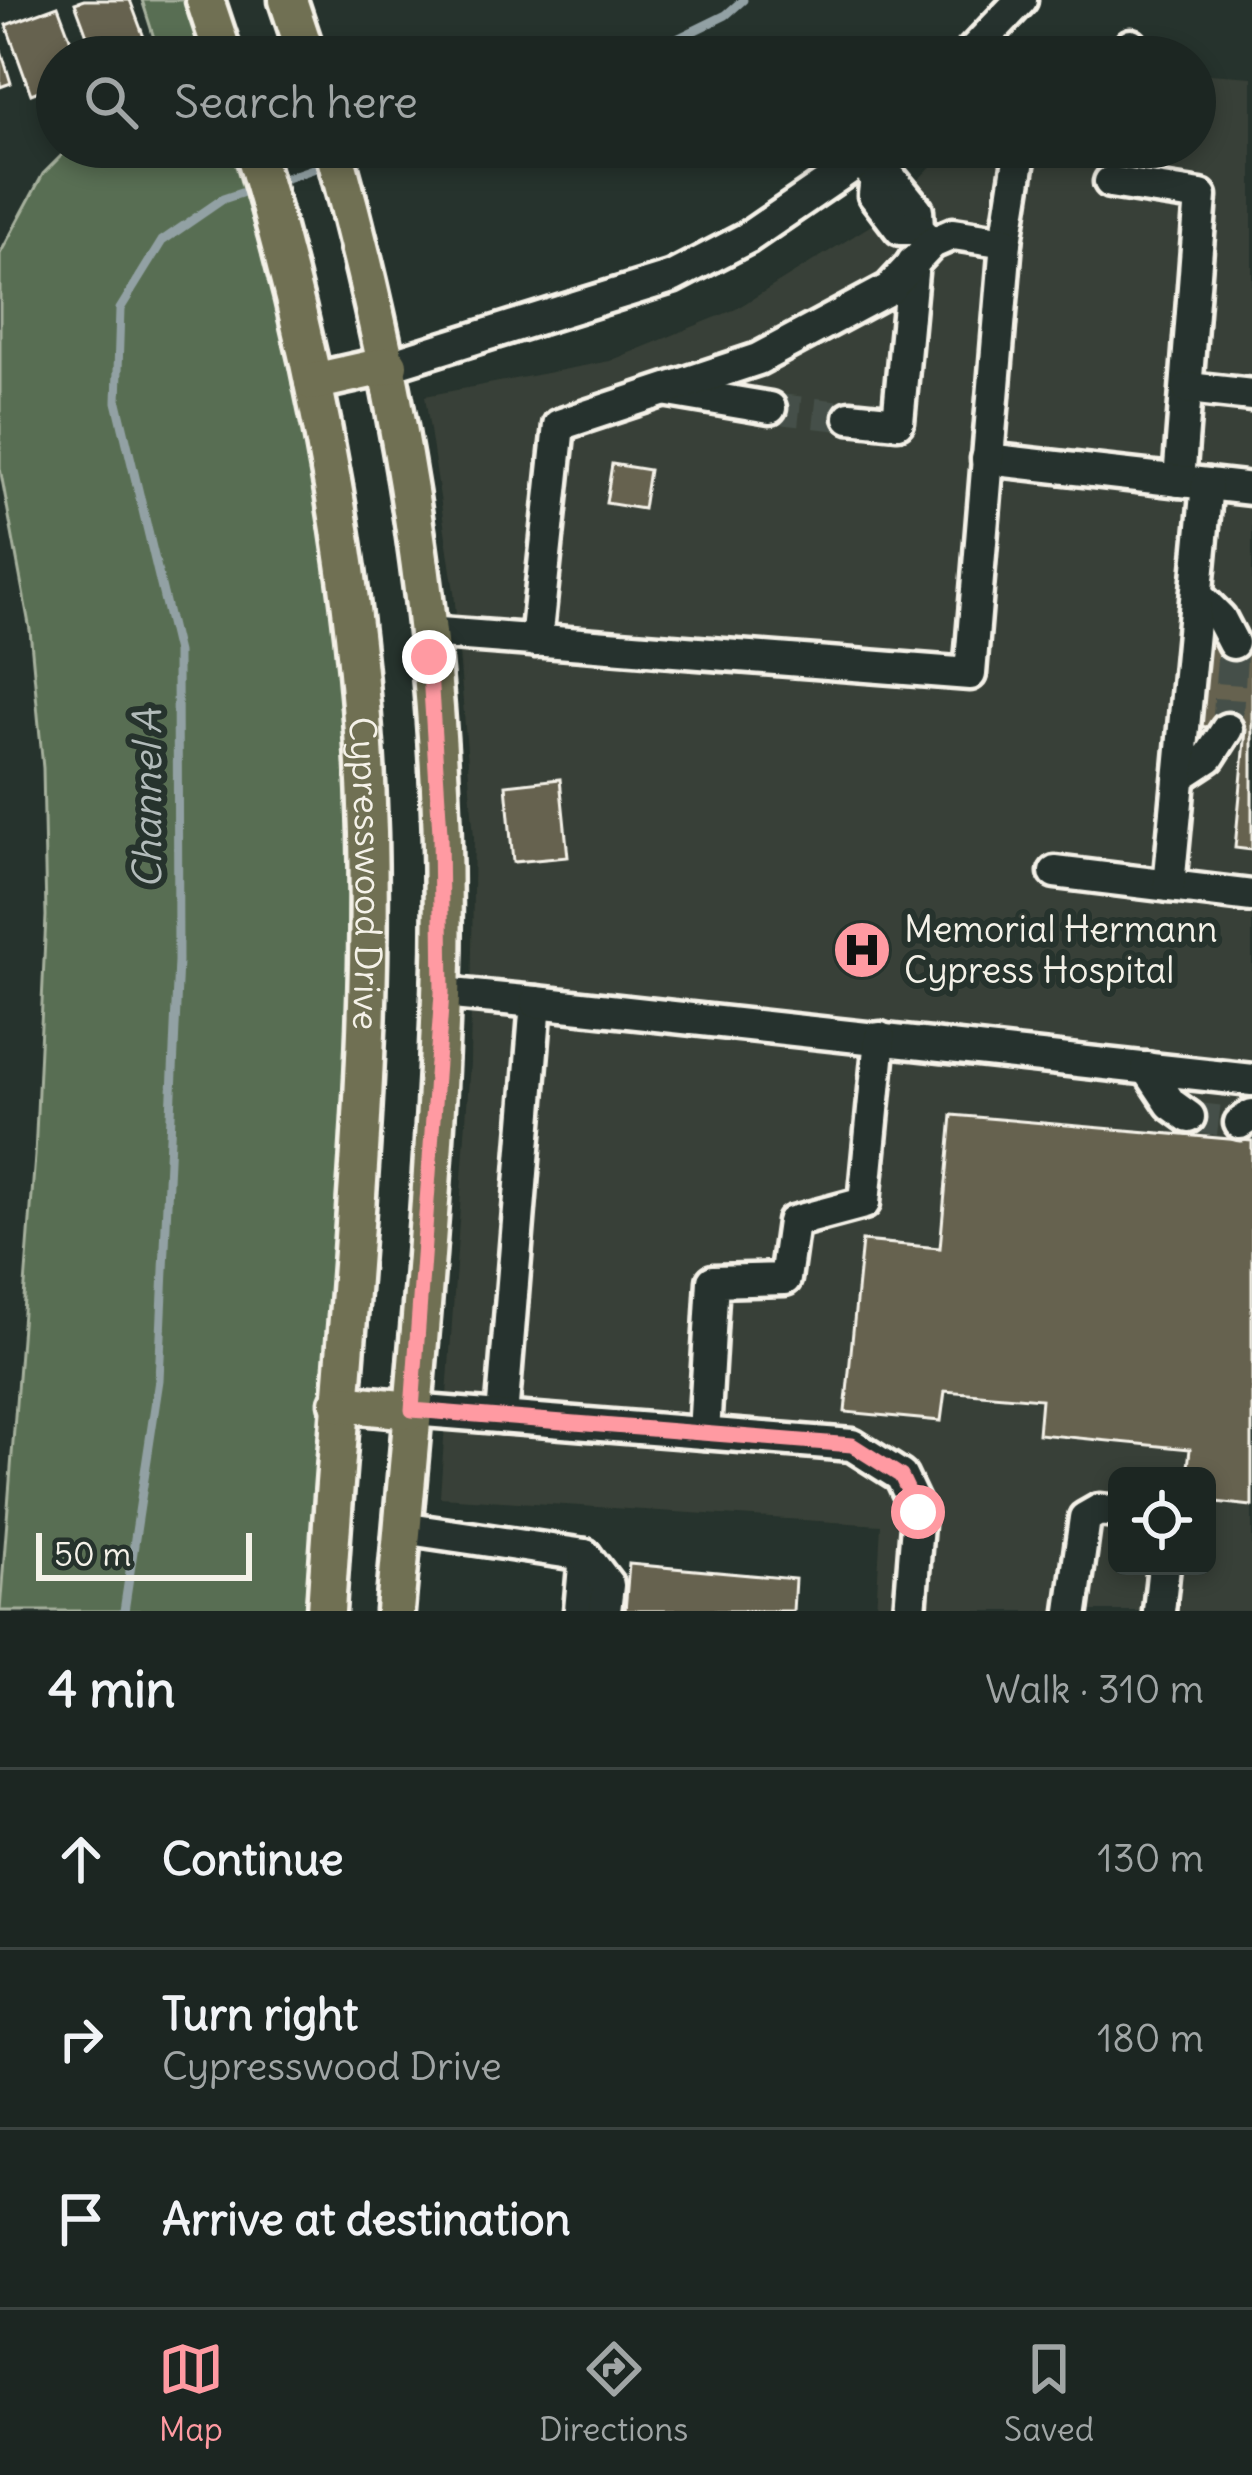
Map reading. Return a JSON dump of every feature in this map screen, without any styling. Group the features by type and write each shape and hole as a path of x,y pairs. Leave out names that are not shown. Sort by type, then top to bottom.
{"main road":[{"path":"205,0 217,36"},
{"path":"289,0 300,36"},
{"name":"Cypresswood Drive","path":"259,168 313,382 356,667 368,832 359,1139 326,1611"},
{"name":"Cypresswood Drive","path":"338,168 389,365 427,632 440,833 442,993 395,1611"},
{"path":"313,382 389,365"},
{"path":"339,1402 412,1410"}],"street":[{"path":"987,36 1021,0"},
{"path":"389,365 672,277 862,168"},
{"path":"850,416 898,422 921,245 917,210 879,168"},
{"path":"427,632 970,674 1006,242 1018,168"},
{"path":"1110,182 1201,196 1188,388 1197,595 1169,886"},
{"path":"536,640 559,425 758,359 890,289 921,245 952,234 1006,242"},
{"path":"1188,388 1252,395"},
{"path":"666,391 770,408"},
{"path":"987,459 1252,489"},
{"path":"1197,595 1220,618 1233,643"},
{"path":"1180,776 1209,757 1227,729"},
{"path":"1055,872 1252,896"},
{"path":"442,993 1252,1080"},
{"path":"502,1417 536,1002"},
{"path":"704,1433 713,1281 785,1279 794,1222 864,1204 880,1038"},
{"path":"1147,1068 1171,1104 1189,1117"},
{"path":"412,1410 852,1445 901,1476 918,1512 910,1611"},
{"path":"1072,1611 1085,1518 1108,1511"},
{"path":"402,1528 585,1555 608,1585 605,1611"},
{"path":"580,1611 585,1555"},
{"path":"1159,1611 1163,1575"}],"shaded area":[{"name":"Memorial Hermann Cypress Hospital","path":"1216,74 1252,77 1252,1611 876,1611 881,1525 440,1497 470,1063 474,837 454,591 425,396 610,361 736,309 878,221 930,168 1216,168"}],"green space":[{"path":"142,0 184,0 195,36 153,36"},
{"path":"49,168 236,168 282,330 310,454 339,642 352,881 344,1126 305,1611 0,1611 35,1156 46,916 43,768 30,630 0,468 0,254"}],"building":[{"path":"130,0 144,36 87,36 75,3"},
{"path":"58,6 69,36 36,36 36,92 31,94 6,25"},
{"path":"0,47 11,83 0,87"},
{"path":"612,464 649,470 643,509 606,503"},
{"path":"1203,640 1252,645 1252,850 1235,848 1246,730 1195,726"},
{"path":"560,779 568,857 513,862 506,785"},
{"path":"952,1115 1252,1141 1252,1506 1216,1502 1216,1467 1188,1467 1190,1449 1038,1434 1041,1399 945,1391 941,1421 845,1412 862,1241 940,1248"},
{"path":"629,1564 795,1579 793,1611 625,1611"}],"waterway":[{"name":"Channel A","path":"683,36 726,15 743,0"},
{"name":"Channel A","path":"272,183 316,168"},
{"name":"Channel A","path":"124,1611 159,1380 178,961 177,652 117,402 120,309 162,241 223,199 256,188"}],"tunnel":[{"path":"770,408 850,417"},
{"path":"1227,729 1233,643"},
{"path":"1189,1117 1240,1123"}],"place":[{"name":"Memorial Hermann Cypress Hospital","path":"862,950"}],"route":[{"path":"429,657 440,833 442,993 412,1410 852,1445 901,1476 918,1512"}]}
